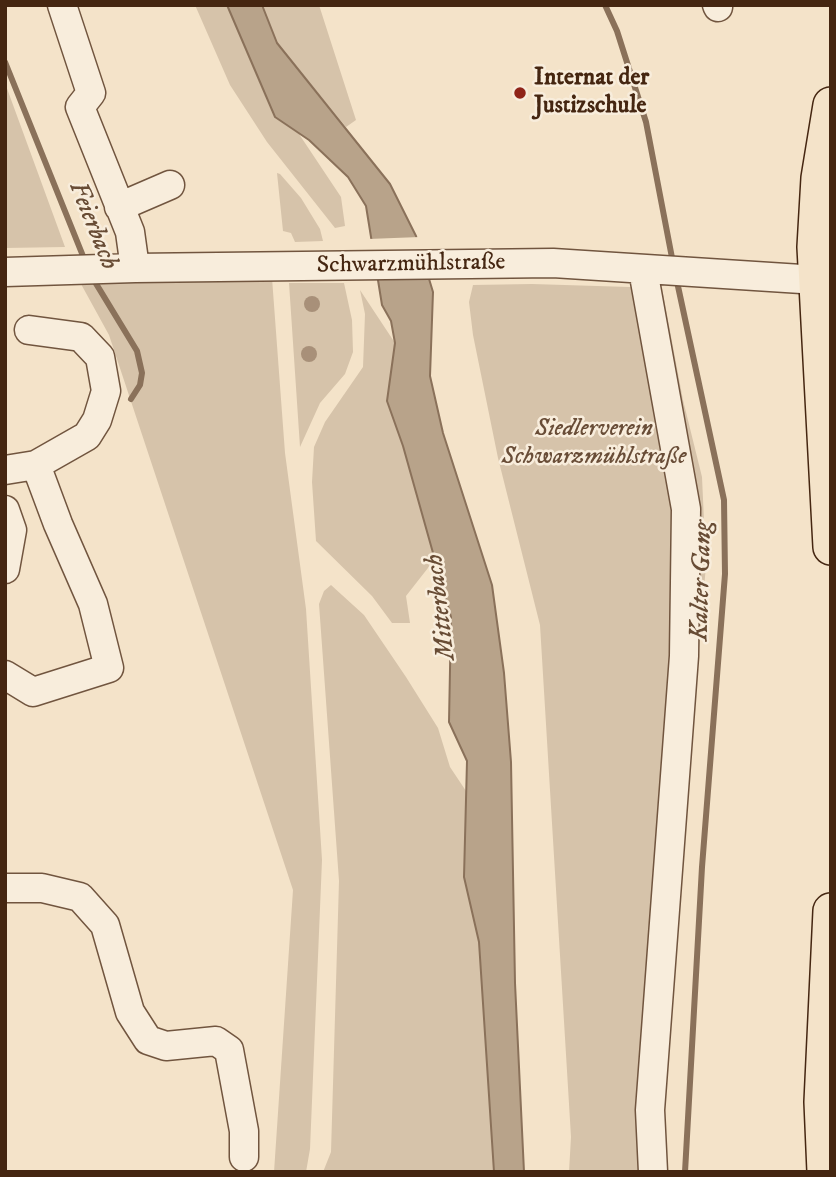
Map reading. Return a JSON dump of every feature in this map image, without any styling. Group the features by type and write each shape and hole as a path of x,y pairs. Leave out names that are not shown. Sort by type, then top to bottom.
{"main road":[{"path":"831,105 825,181 815,247 831,547"},
{"path":"825,1172 822,1102 831,911"}],"street":[{"path":"62,5 91,93 80,107 130,232 135,268"},
{"path":"119,207 170,185"},
{"name":"Schwarzmühlstraße","path":"5,272 461,263 553,264 817,279"},
{"path":"648,270 686,509 684,656 650,1110 653,1172"},
{"path":"5,470 36,465 87,436 97,420 106,391 100,357 82,337 29,330"},
{"path":"5,675 33,692 109,668 93,604 36,465"},
{"path":"5,510 12,530 5,569"},
{"path":"5,888 42,888 80,897 105,925 130,1012 148,1040 166,1046 216,1041 229,1050 244,1131 244,1157"}],"green space":[{"path":"195,5 227,5 274,117 299,134 341,197 345,226 335,228 267,142 230,85"},
{"path":"262,5 319,5 356,120 346,127 277,43"},
{"path":"5,83 65,247 5,248"},
{"path":"277,173 301,198 320,229 323,241 295,242 291,233 283,231"},
{"path":"272,278 285,453 306,609 322,860 310,1149 306,1172 274,1172 293,890 109,335 81,284"},
{"path":"289,283 344,283 352,320 353,352 345,374 320,403 300,447"},
{"name":"Siedlerverein Schwarzmühlstraße","path":"473,285 662,288 683,400 702,477 706,565 662,1089 667,1172 569,1172 571,1137 540,625 498,458 469,302"},
{"path":"360,290 395,343 387,401 403,446 435,559 406,596 410,623 392,623 372,596 316,541 312,482 314,447 325,422 363,367 365,314"},
{"path":"331,585 364,615 406,677 438,728 450,767 468,794 464,877 479,942 494,1172 323,1172 331,1152 339,881 319,604 324,591"}],"shaded area":[{"path":"227,5 262,5 277,43 390,184 416,236 433,292 430,376 443,433 492,585 504,673 511,762 515,983 524,1172 494,1172 479,942 464,877 467,761 449,722 451,617 403,446 387,401 395,343 391,321 382,305 366,206 348,177 309,140 275,117"}],"pier":[{"path":"420,237 433,279 374,279 368,239"}],"waterway":[{"name":"Kalter Gang","path":"605,5 617,31 646,122 673,263"},
{"name":"Feierbach","path":"5,62 85,261"},
{"name":"Feierbach","path":"92,277 137,351 142,373 140,385 131,399"},
{"name":"Kalter Gang","path":"676,277 724,500 725,574 702,867 685,1172"}],"place":[{"name":"Internat der Justizschule","path":"520,93"}],"water label":[{"name":"Mitterbach","path":"442,607"}]}
